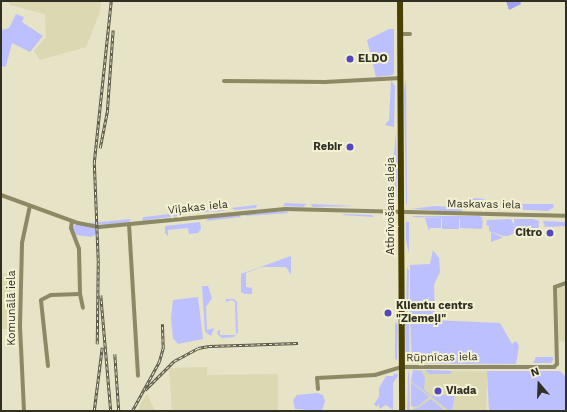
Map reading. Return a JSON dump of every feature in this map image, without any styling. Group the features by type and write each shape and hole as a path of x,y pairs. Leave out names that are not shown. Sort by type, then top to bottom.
{"main road":[{"name":"Atbrīvošanas aleja","path":"400,1 402,411"}],"street":[{"path":"400,34 410,34"},
{"path":"224,80 325,82 401,78"},
{"name":"Viļakas iela","path":"1,195 72,221 99,227 286,209 401,213"},
{"name":"Komunālā iela","path":"24,411 20,326 22,243 30,206"},
{"name":"Maskavas iela","path":"401,213 566,216"},
{"path":"72,221 70,228 79,248 80,294 83,308"},
{"path":"129,224 138,376"},
{"name":"Rūpnīcas iela","path":"318,389 317,378 375,375 402,367 555,366 555,287 566,283"},
{"path":"48,366 41,300 51,295 80,294"}],"shaded area":[{"path":"8,1 101,1 100,12 86,47 40,60 34,51 46,37 45,14 10,5"},
{"path":"506,1 520,1 521,4 509,10"},
{"path":"16,14 24,17 22,22 43,36 30,52 12,43 6,66 1,67 1,30 9,28"},
{"path":"389,29 394,29 394,72 393,75 376,77 367,40"},
{"path":"406,79 407,204 406,205 404,90"},
{"path":"391,80 395,86 394,127 385,125 389,120"},
{"path":"396,132 397,167 396,205 393,165"},
{"path":"475,198 484,199 491,208 503,210 468,208 467,200"},
{"path":"285,203 307,204 303,207 283,206"},
{"path":"310,204 356,206 313,207"},
{"path":"522,204 553,204 554,207 548,211 507,209"},
{"path":"257,205 256,208 235,210 231,208"},
{"path":"434,206 464,208 461,212 411,209"},
{"path":"227,208 224,211 185,213"},
{"path":"286,211 289,213 245,216 247,214"},
{"path":"180,213 177,216 142,221 143,217"},
{"path":"239,215 241,217 206,221 209,218"},
{"path":"342,215 372,215 374,217"},
{"path":"415,216 480,216 483,219 411,217"},
{"path":"425,218 441,218 441,228 430,228 429,231"},
{"path":"442,218 459,218 459,229 442,229"},
{"path":"460,218 476,218 483,220 482,229 460,228"},
{"path":"131,219 129,222 104,225 89,223"},
{"path":"511,219 517,231 509,236 503,236 489,231 489,226 486,225 487,220"},
{"path":"514,219 533,219 539,221 538,238 524,234 514,225"},
{"path":"543,221 566,222 566,226 545,227"},
{"path":"200,222 201,229 198,233 189,234 188,228 168,230 168,236 165,233 165,226"},
{"path":"386,222 392,222 393,224 393,259 391,223"},
{"path":"406,222 409,222 409,253 406,241"},
{"path":"76,224 96,228 96,234 92,237 76,235 72,228"},
{"path":"491,232 502,237 502,238 491,242"},
{"path":"433,250 439,258 440,272 434,285 435,318 410,318 410,265 430,264"},
{"path":"291,256 291,275 286,267 261,267 246,273 246,287 252,288 252,294 245,294 241,292 241,274"},
{"path":"407,267 409,271 408,318 406,315"},
{"path":"1,274 15,274 15,329 1,329"},
{"path":"202,286 208,286 212,298 206,307 207,330 214,328 211,336 205,332"},
{"path":"566,286 566,342 559,341 558,290 560,287"},
{"path":"198,297 203,339 178,344 173,338 171,318 173,300"},
{"path":"226,299 234,299 237,302 238,332 236,335 235,302 232,300 226,302"},
{"path":"410,319 500,323 512,344 516,341 519,346 516,364 458,363 519,365 412,363 430,362 412,362"},
{"path":"405,320 409,320 410,359 406,359"},
{"path":"395,322 398,325 397,360 395,359"},
{"path":"218,330 222,331 220,331 220,335 236,335 234,337 222,338 217,334"},
{"path":"536,357 553,357 553,360 551,363 533,363"},
{"path":"207,367 207,375 278,374 278,411 172,411 169,368"},
{"path":"409,370 410,411 407,411 408,375"},
{"path":"413,370 487,371 486,411 412,411"},
{"path":"413,370 422,371 425,378 424,389 431,396 455,394 452,411 448,410 411,381"},
{"path":"426,371 452,371 450,374 429,374"},
{"path":"487,371 560,371 566,377 566,411 489,411"},
{"path":"395,373 398,375 377,407 374,405"},
{"path":"386,376 393,376 393,410 386,405 379,409 379,388"},
{"path":"411,382 429,397 417,407 411,406"},
{"path":"317,393 323,395 325,401 322,411 295,409 293,400 297,395"},
{"path":"147,394 155,411 138,411 140,405"},
{"path":"431,399 445,411 411,410 418,408"}],"railway":[{"path":"97,344 98,261 94,163 111,1"},
{"path":"100,148 107,113 113,30"},
{"path":"101,295 111,411"},
{"path":"132,411 159,362 163,348 162,324"},
{"path":"145,390 174,361 198,348 209,346 298,343"},
{"path":"94,411 102,348"},
{"path":"115,354 119,411"}],"place":[{"name":"ELDO","path":"350,59"},
{"name":"Rebir","path":"350,147"},
{"name":"Citro","path":"550,233"},
{"name":"Klientu centrs \"Ziemeļi\"","path":"388,313"},
{"name":"Viada","path":"438,391"}]}
